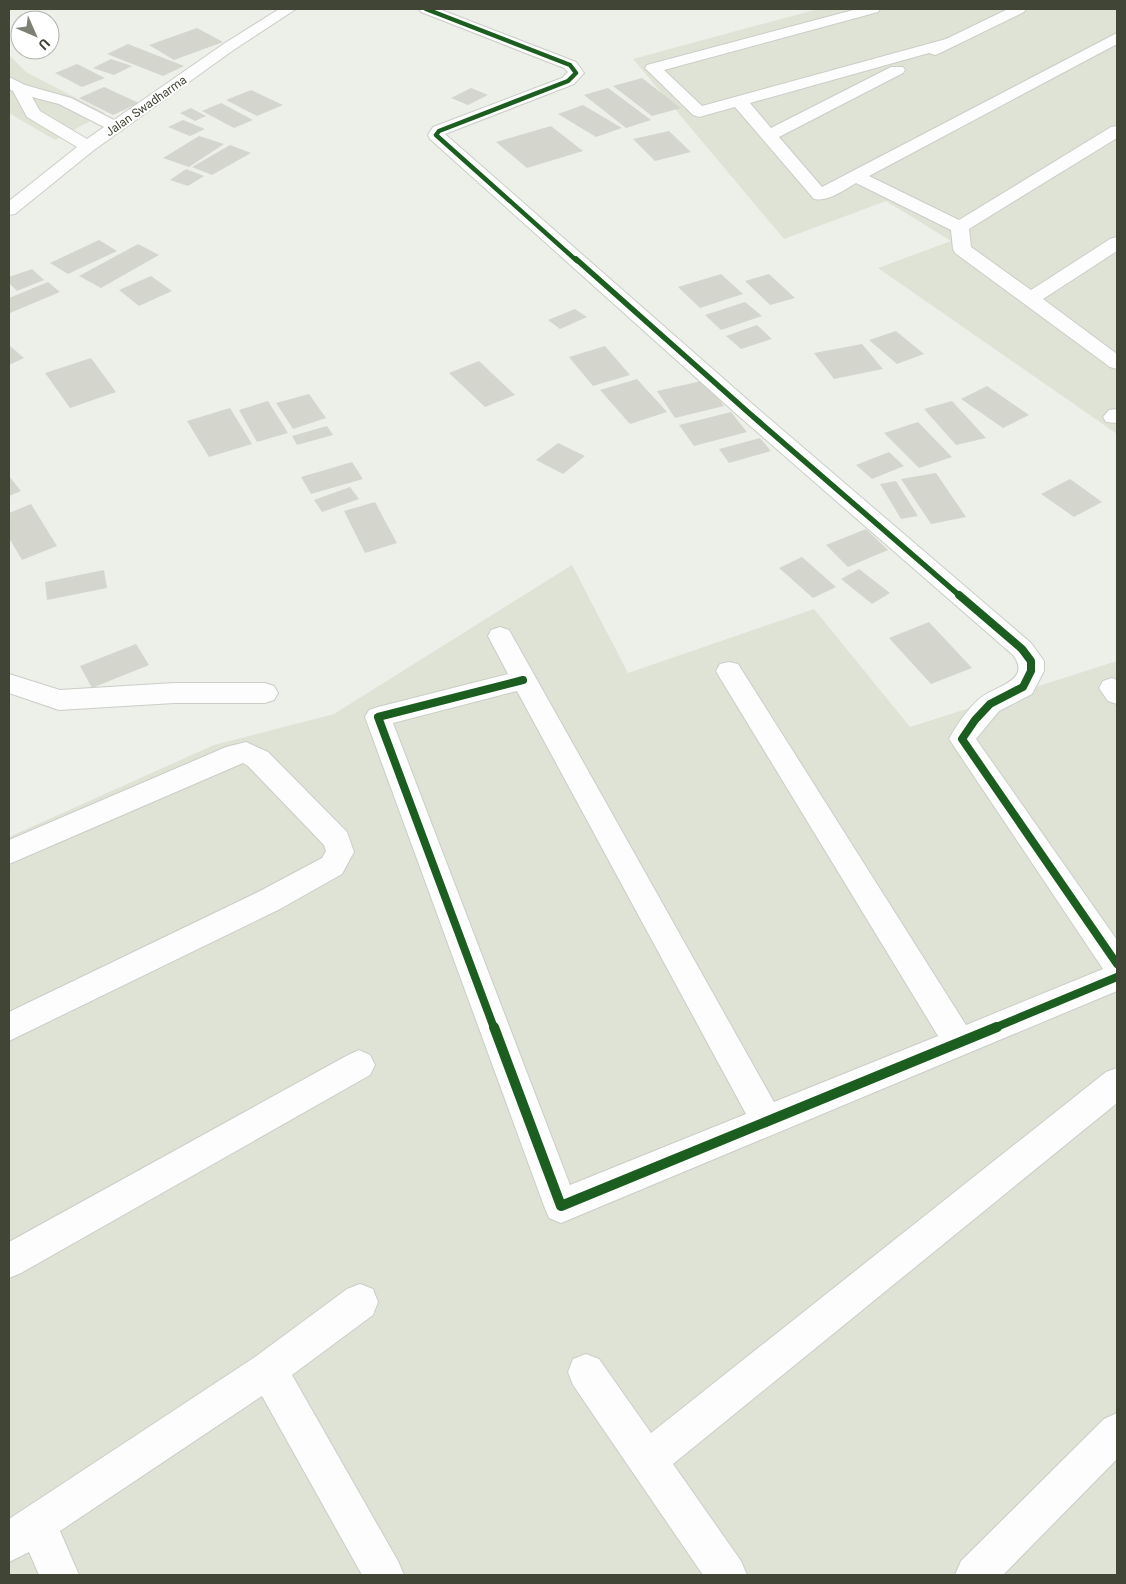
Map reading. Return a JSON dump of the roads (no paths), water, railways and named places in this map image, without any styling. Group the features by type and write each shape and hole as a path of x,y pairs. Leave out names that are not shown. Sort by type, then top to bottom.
{"street":[{"name":"Jalan Swadharma","path":"9,210 88,146 230,46 289,9"},
{"path":"426,9 570,65 576,73 568,81 439,130 436,135 749,413 1022,649 1031,661 1031,671 1023,687 990,704 975,720 962,739 1117,964"},
{"path":"873,9 653,68 699,112 950,42"},
{"path":"769,134 1019,9"},
{"path":"739,101 820,195 1117,38"},
{"path":"14,85 65,101 116,127"},
{"path":"14,85 33,114 88,146"},
{"path":"960,227 1117,131"},
{"path":"858,176 960,227"},
{"path":"960,227 962,249 1117,363"},
{"path":"1029,300 1113,251"},
{"path":"1029,300 1117,343"},
{"path":"500,636 767,1121"},
{"path":"729,671 959,1042"},
{"path":"523,680 378,717 561,1206 1117,977"},
{"path":"9,683 58,700 174,693 265,693"},
{"path":"9,852 236,754 246,752 258,759 337,840 340,852 332,866 270,900 9,1027"},
{"path":"9,1261 359,1065"},
{"path":"647,1460 1117,1083"},
{"path":"59,1575 23,1533 268,1370 360,1302"},
{"path":"268,1370 384,1575"},
{"path":"586,1372 726,1575"},
{"path":"975,1575 1117,1432"}]}
